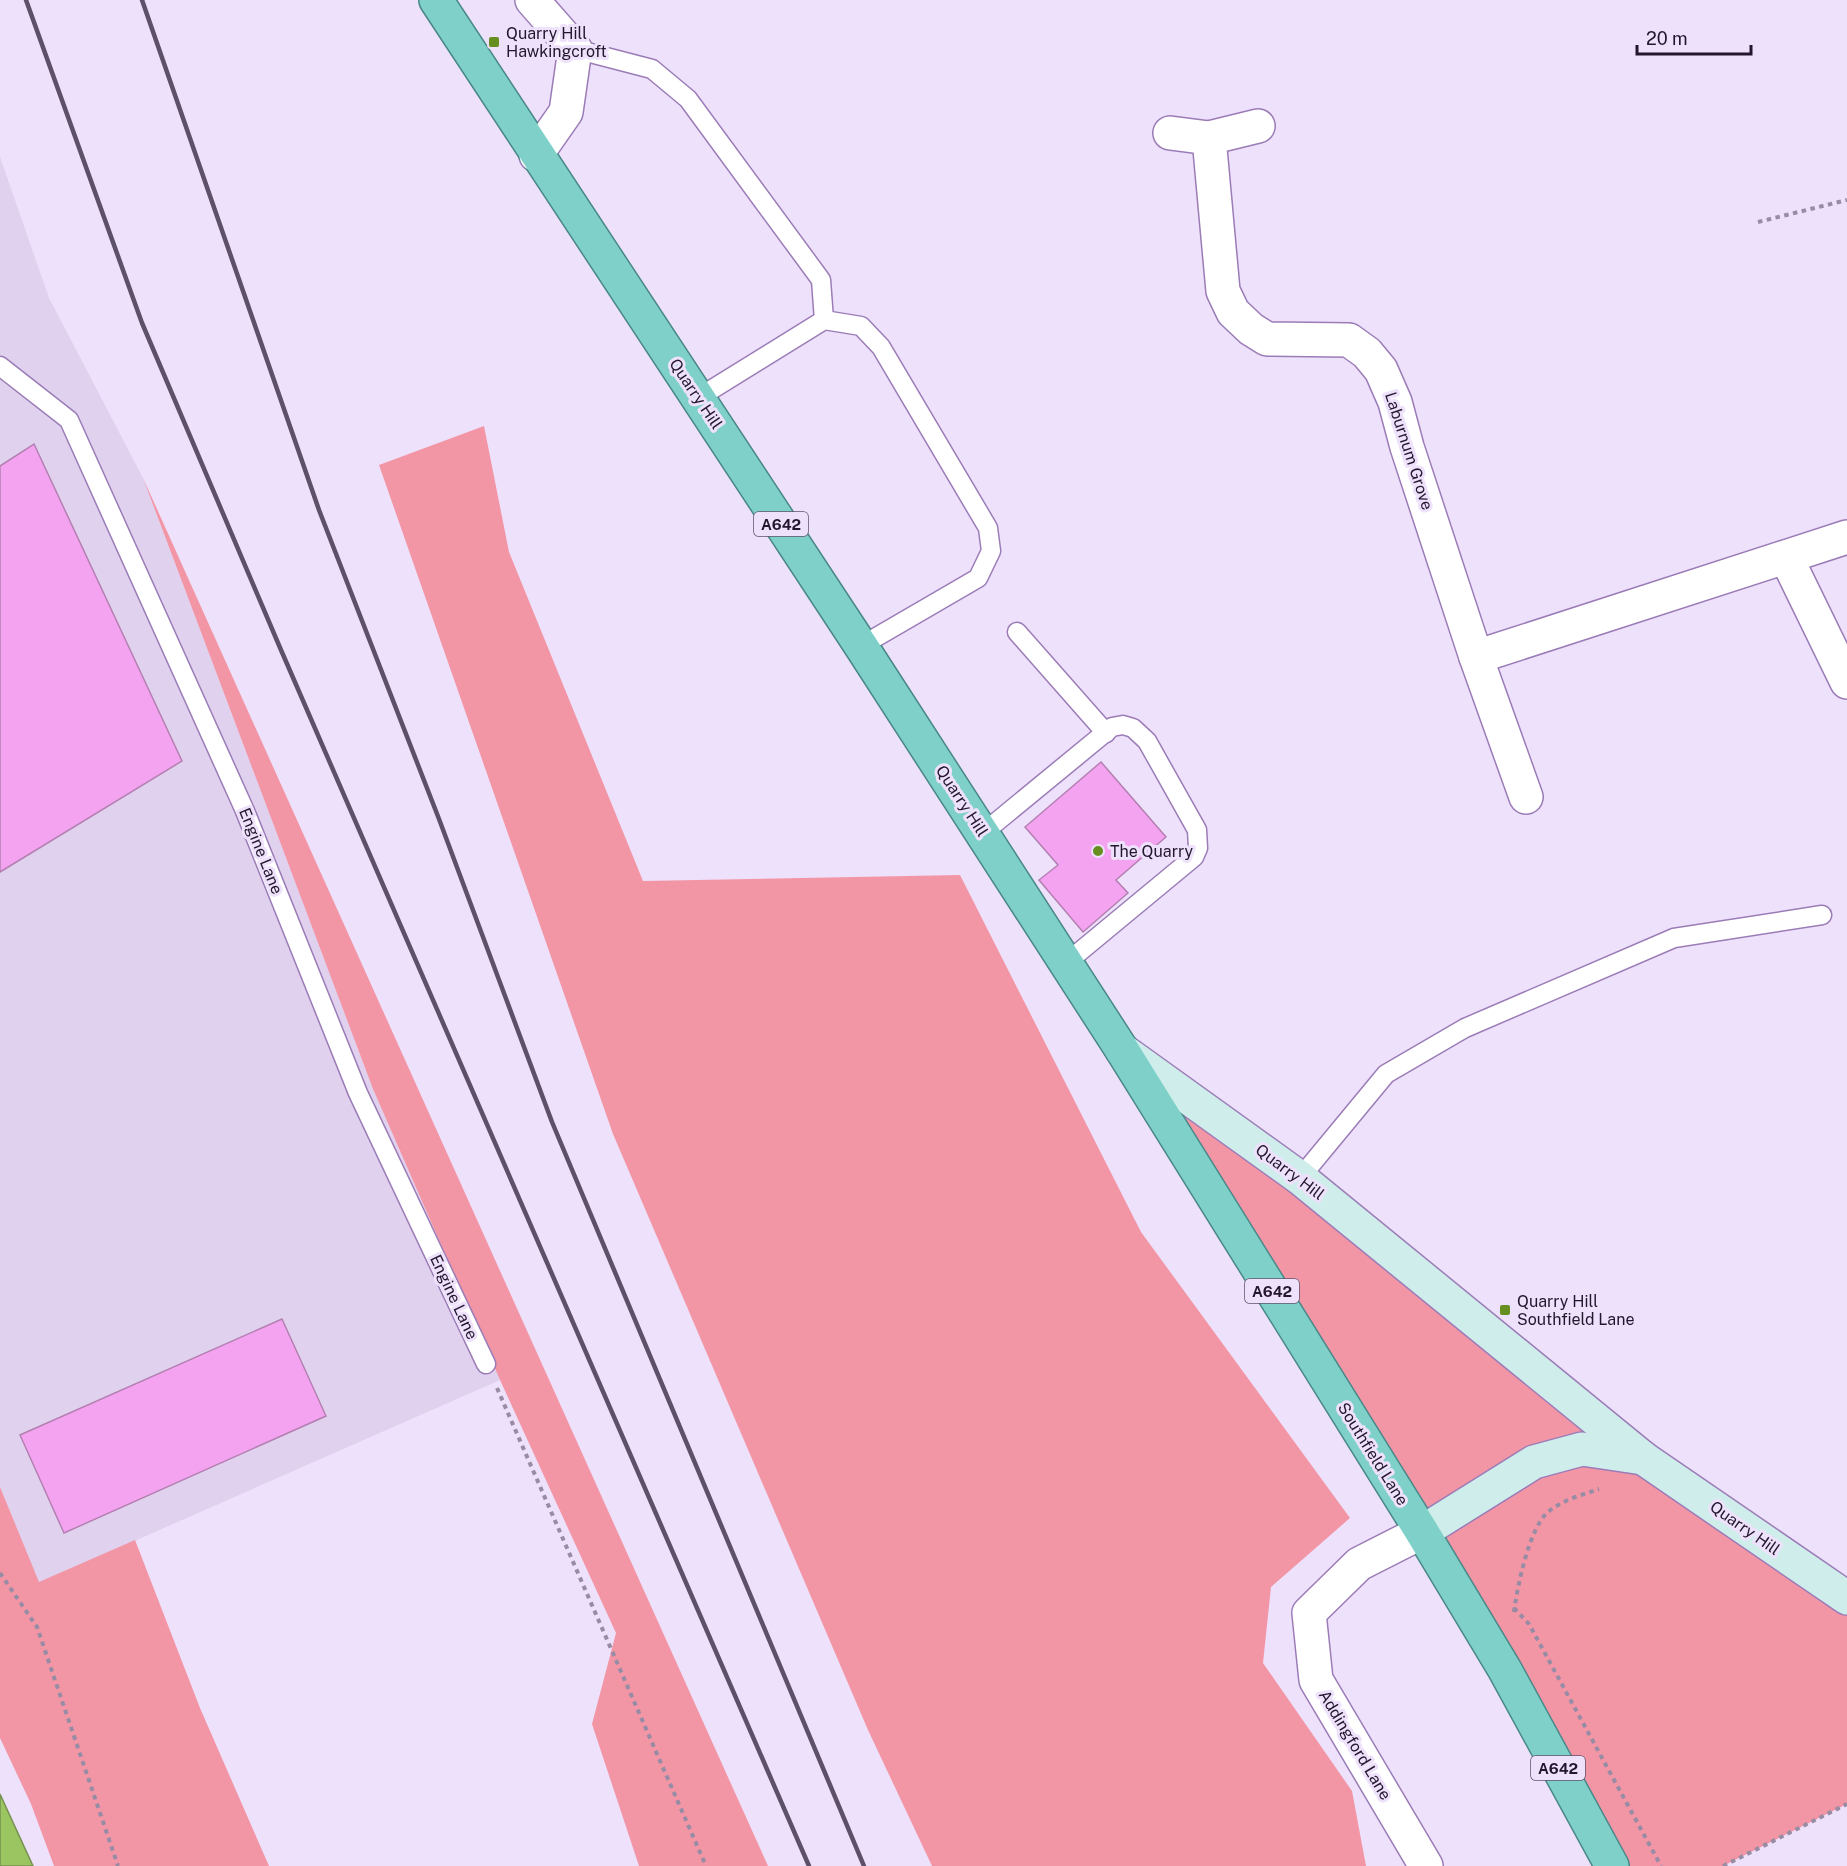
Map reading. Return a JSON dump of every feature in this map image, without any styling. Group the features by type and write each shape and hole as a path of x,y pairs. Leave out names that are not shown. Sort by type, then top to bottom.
{"highway":[{"name":"Quarry Hill","path":"436,0 861,646 1122,1050"},
{"name":"Southfield Lane","path":"1122,1050 1479,1626 1612,1866"}],"main road":[{"name":"Quarry Hill","path":"1122,1050 1300,1178 1643,1458 1847,1598"},
{"name":"Quarry Hill","path":"1422,1532 1534,1462 1582,1449 1643,1458"}],"street":[{"path":"532,0 575,50 566,112 536,155"},
{"path":"1170,133 1209,138 1258,126"},
{"name":"Laburnum Grove","path":"1209,138 1223,291 1233,312 1251,329 1267,339 1349,340 1367,353 1381,370 1395,402 1407,447 1476,657 1526,797"},
{"path":"1476,657 1847,537"},
{"path":"1786,557 1847,682"},
{"name":"Addingford Lane","path":"1422,1532 1359,1564 1309,1613 1316,1680 1426,1866"}],"lane":[{"path":"575,50 652,69 688,99 821,280 824,320"},
{"path":"698,398 824,320 861,326 881,347 988,528 991,551 978,578 861,646"},
{"name":"Engine Lane","path":"0,366 69,420 245,812 358,1093 486,1364"},
{"path":"1017,632 1106,733"},
{"path":"982,833 1112,727 1122,725 1133,728 1147,741 1197,830 1198,848 1194,857 1066,963"},
{"path":"1300,1178 1386,1074 1465,1028 1674,938 1822,915"}],"path":[{"path":"1758,222 1847,200"},
{"path":"486,1364 706,1866"},
{"path":"1505,1670 1514,1607 1530,1540 1547,1513 1573,1497 1604,1487"},
{"path":"0,1573 37,1627 118,1866"},
{"path":"1479,1626 1514,1607"},
{"path":"1514,1607 1529,1624 1661,1866"},
{"path":"1723,1866 1847,1804"}],"shaded area":[{"path":"0,157 49,298 143,478 373,1089 500,1380 39,1583 0,1487"},
{"path":"484,426 509,552 643,881 960,875 1141,1232 1350,1518 1271,1587 1263,1663 1352,1791 1366,1866 932,1866 868,1730 613,1134 379,465"},
{"path":"143,478 768,1866 639,1866 592,1724 616,1633 500,1380 373,1089"},
{"path":"1122,1050 1847,1598 1847,1804 1723,1866 1612,1866"},
{"path":"0,1487 39,1582 135,1540 200,1708 269,1866 54,1866 31,1804 0,1738"},
{"path":"0,1794 33,1866 0,1866"}],"building":[{"path":"34,444 182,761 0,872 0,466"},
{"name":"The Quarry","path":"1101,762 1166,837 1116,880 1128,893 1083,932 1039,880 1058,865 1025,827"},
{"path":"282,1319 326,1416 64,1533 20,1435"}],"railway":[{"path":"26,0 142,323 281,650 809,1866"},
{"path":"142,0 319,510 439,819 552,1122 864,1866"}],"place":[{"name":"Quarry Hill Hawkingcroft","path":"494,42"},
{"name":"The Quarry","path":"1098,851"},
{"name":"Quarry Hill Southfield Lane","path":"1505,1310"}]}
